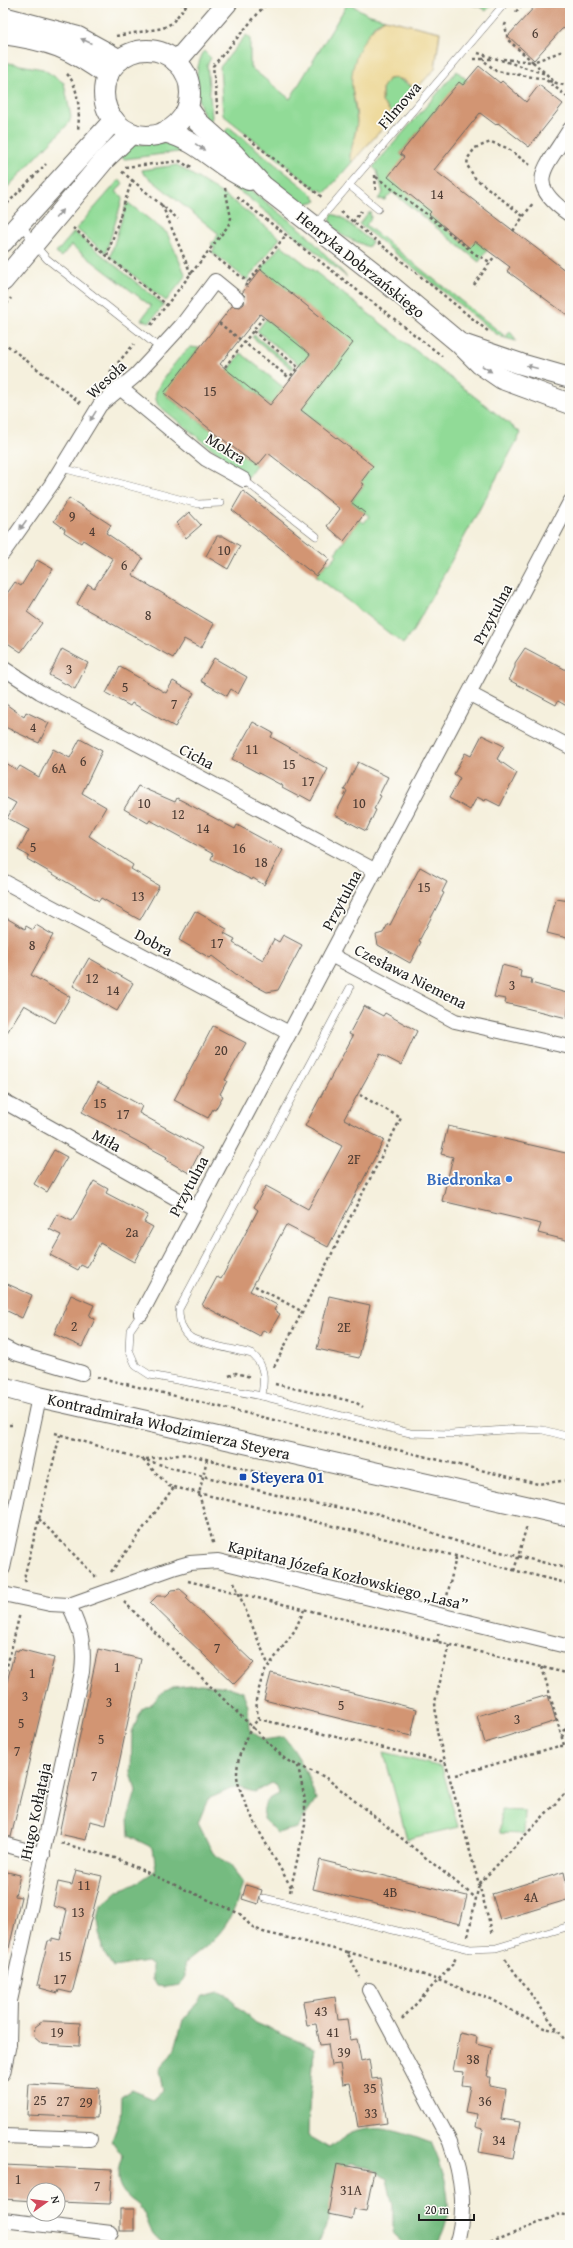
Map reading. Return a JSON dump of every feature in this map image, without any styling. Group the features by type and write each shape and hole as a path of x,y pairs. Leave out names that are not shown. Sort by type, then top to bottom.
{"street":[{"path":"176,62 227,3"},
{"path":"3,17 78,37 120,60"},
{"path":"3,34 33,38 58,45 87,61 108,76"},
{"path":"142,50 166,54 176,62 184,72 189,83 190,96 188,108 174,127 164,132 142,136 122,128 114,120 105,99 108,76 120,60 130,53 142,50"},
{"name":"Henryka Dobrzańskiego","path":"188,108 198,122 234,154 263,186 458,342 480,364 502,379 570,404"},
{"path":"3,242 114,120"},
{"path":"570,129 543,174 543,189 553,203 570,216"},
{"name":"Henryka Dobrzańskiego","path":"164,132 178,136 195,144 244,178 263,186"},
{"path":"3,281 106,158 132,133"},
{"name":"Wesoła","path":"3,553 62,468 100,405 119,387 135,376 182,325 215,281 237,298"},
{"name":"Henryka Dobrzańskiego","path":"458,342 521,364 570,378"},
{"name":"Mokra","path":"119,387 206,459 244,480"},
{"name":"Przytulna","path":"141,1314 195,1209 470,694 570,502"},
{"name":"Cicha","path":"3,668 40,692 376,871"},
{"path":"470,694 570,747"},
{"name":"Dobra","path":"3,881 289,1034"},
{"name":"Czesława Niemena","path":"331,955 455,1021 570,1047"},
{"name":"Miła","path":"3,1101 195,1209"},
{"name":"Kontradmirała Włodzimierza Steyera","path":"3,1348 82,1373"},
{"name":"Kontradmirała Włodzimierza Steyera","path":"3,1387 40,1397 567,1511"},
{"path":"3,1568 40,1397"},
{"name":"Kapitana Józefa Kozłowskiego „Lasa”","path":"3,1594 50,1604 69,1605 183,1565 222,1562 570,1647"},
{"name":"Hugo Kołłątaja","path":"3,2073 9,2044 6,2020 47,1839 83,1659 82,1636 69,1605"},
{"path":"3,1844 43,1855"},
{"path":"369,1990 450,2142 458,2166 462,2189 463,2214 456,2245"},
{"path":"3,2136 90,2139"},
{"path":"3,2220 111,2233"}],"lane":[{"name":"Filmowa","path":"314,226 504,3"},
{"path":"349,185 378,208"},
{"path":"21,222 33,244 46,260 160,348"},
{"path":"62,468 198,504 221,503"},
{"name":"Mokra","path":"244,480 316,536"},
{"path":"262,1396 264,1381 263,1367 252,1354 192,1338 182,1327 179,1318 179,1309 350,988"},
{"path":"141,1314 130,1330 129,1350 136,1366 150,1375 262,1396 410,1433 451,1434 520,1429 543,1430 570,1437"},
{"path":"264,1898 462,1948 496,1948 570,1926"}],"path":[{"path":"180,3 185,7"},
{"path":"114,36 163,28 172,23 188,3"},
{"path":"514,14 523,3"},
{"path":"509,20 505,25 508,40 556,83"},
{"path":"465,49 546,74"},
{"path":"472,60 482,58 533,62 563,51"},
{"path":"482,58 496,71 545,79 570,87"},
{"path":"72,80 87,61"},
{"path":"61,71 72,80 79,121 77,131"},
{"path":"548,81 570,99"},
{"path":"242,134 494,336"},
{"path":"523,216 475,178 467,165 468,158 475,148 483,143 499,143 543,174"},
{"path":"3,208 51,159"},
{"path":"189,167 195,170"},
{"path":"118,168 178,219"},
{"path":"373,195 377,190 374,169"},
{"path":"376,177 425,213 476,254 490,262"},
{"path":"107,256 132,180"},
{"path":"218,184 224,187 444,357"},
{"path":"106,377 167,305 209,252 230,222 231,218 224,187"},
{"path":"513,231 543,189"},
{"path":"162,205 191,274"},
{"path":"353,222 365,206"},
{"path":"69,225 167,305"},
{"path":"237,298 286,235"},
{"path":"209,252 248,282"},
{"path":"474,285 494,257"},
{"path":"225,367 263,318"},
{"path":"219,323 290,379 298,367 253,331"},
{"path":"3,342 86,407"},
{"path":"272,1369 303,1312 401,1118 360,1095"},
{"path":"255,1286 303,1312"},
{"path":"82,1373 538,1484 569,1480 570,1476"},
{"path":"227,1377 236,1373 355,1402 365,1409"},
{"path":"3,1430 3,1425 12,1425"},
{"path":"54,1433 143,1460 300,1501 379,1514 456,1541 570,1569"},
{"path":"30,1588 24,1578 60,1435"},
{"path":"143,1460 186,1454 266,1474"},
{"path":"207,1459 199,1494 222,1562 239,1593 268,1664"},
{"path":"143,1460 169,1486 570,1584"},
{"path":"110,1575 174,1487"},
{"path":"38,1519 102,1582"},
{"path":"514,1571 529,1520"},
{"path":"445,1607 456,1557"},
{"path":"181,1579 570,1674"},
{"path":"129,1598 122,1600 286,1760 325,1777 476,1898"},
{"path":"291,1887 241,1795 237,1775 242,1746 252,1726 258,1719 256,1700 263,1674 268,1664 295,1630 304,1610"},
{"path":"20,1612 27,1613"},
{"path":"3,1682 15,1636"},
{"path":"449,1645 435,1702 437,1732 496,1948 570,2047"},
{"path":"542,1667 564,1746"},
{"path":"562,1738 570,1717"},
{"path":"258,1719 445,1762"},
{"path":"456,1775 564,1746 570,1746"},
{"path":"287,1904 305,1825 305,1800 298,1765"},
{"path":"389,2027 404,2018 453,1964 462,1948 479,1884 570,1788"},
{"path":"47,1839 115,1858 240,1914 251,1926 263,1932 396,1965 490,2000 544,2028 559,2031"},
{"path":"347,1952 354,1963 365,1989 369,1990"},
{"path":"485,2245 560,2214 570,2216"}],"green space":[{"path":"348,3 367,14 385,19 375,24 361,47 352,87 357,123 350,156 353,161 325,193 316,189 223,115 220,67 246,35 250,38 250,67 290,99"},
{"path":"465,3 493,3 486,11 481,7"},
{"path":"204,51 211,58 207,65 212,117 209,125 198,98 196,79 197,70"},
{"path":"3,62 43,69 64,83 71,117 69,123 3,192"},
{"path":"457,71 467,80 433,113 400,154 404,157 431,212 429,214 469,248 475,241 487,250 479,262 392,192 385,200 378,199 383,193 377,171 373,167"},
{"path":"396,78 412,87 414,91 394,116 382,102 382,89 388,79"},
{"path":"229,127 312,194 317,201 303,204 252,164 222,135"},
{"path":"167,142 185,151 125,159 115,154 130,145"},
{"path":"204,157 243,184 303,231 347,277 246,196 199,164"},
{"path":"177,165 232,200 280,238 247,280 212,252 215,248 211,244 219,234 143,173 142,170"},
{"path":"119,180 123,183 116,192 123,197 106,253 76,229"},
{"path":"127,202 167,233 186,276 166,301 110,257"},
{"path":"370,211 371,218 366,225 506,337 510,331 516,341 502,337 495,333 359,224"},
{"path":"332,214 341,217 372,242 368,247 336,231 332,226"},
{"path":"74,232 164,305 150,322 141,320 151,306 71,245 61,257 56,253"},
{"path":"281,245 521,433 413,631 403,644 316,576 327,563 329,564 337,555 335,553 360,520 364,523 369,516 351,502 364,485 361,482 372,466 301,409 352,343 261,269"},
{"path":"266,319 310,354 301,366 257,331"},
{"path":"254,335 294,367 292,369 252,337"},
{"path":"191,347 199,348 164,394 256,465 247,477 158,405 155,396 159,386 167,373"},
{"path":"241,353 284,388 271,405 228,371"},
{"path":"201,1684 229,1687 243,1692 248,1706 249,1729 263,1740 284,1737 295,1752 303,1767 316,1800 297,1828 277,1833 263,1819 266,1803 279,1794 277,1786 271,1783 255,1792 235,1787 208,1799 198,1823 213,1853 230,1865 243,1882 239,1897 229,1920 215,1938 184,1964 185,1976 180,1985 167,1987 156,1986 152,1979 152,1966 147,1962 113,1967 102,1950 98,1919 101,1906 119,1890 136,1884 156,1870 153,1848 129,1836 128,1818 136,1791 131,1772 132,1732 142,1709 153,1703 160,1694 173,1687"},
{"path":"384,1753 442,1767 458,1827 407,1839"},
{"path":"501,1810 525,1811 524,1834 500,1833"},
{"path":"219,1992 230,1997 238,2008 256,2023 314,2048 308,2136 329,2148 349,2133 362,2129 382,2128 402,2132 431,2142 445,2181 448,2206 447,2219 443,2232 436,2245 406,2245 393,2233 393,2206 387,2179 369,2167 351,2163 335,2174 327,2226 317,2245 166,2245 156,2237 141,2208 128,2197 120,2187 118,2171 123,2155 112,2140 120,2119 121,2097 132,2090 153,2099 163,2090 159,2071 175,2048 183,2020 203,1996"}],"sand":[{"path":"385,19 440,32 435,69 414,91 410,84 403,80 396,78 388,79 382,89 382,102 394,116 353,161 351,161 350,156 357,122 352,88 353,69 365,40 377,24"}],"building":[{"path":"538,3 570,3 570,27 562,29 534,60 508,36"},
{"path":"479,66 500,83 502,81 526,102 539,85 563,104 529,147 498,123 496,125 480,113 434,170 570,274 570,317 507,271 510,267 475,241 470,248 429,214 431,212 388,177 404,157 400,154 433,113 459,82 463,85"},
{"path":"261,269 353,343 301,410 373,466 361,482 364,484 351,502 365,513 344,541 327,526 340,509 268,453 257,466 164,393 232,306 240,307 244,304 245,296 242,293","holes":["260,314 310,354 270,405 220,364"]},
{"path":"243,491 330,559 316,576 232,510"},
{"path":"69,498 111,525 106,533 143,558 133,574 135,577 214,624 201,648 184,639 173,658 77,604 88,584 94,588 113,559 83,540 81,543 64,532 65,529 54,521"},
{"path":"189,512 201,525 186,538 177,523"},
{"path":"217,536 223,536 240,546 228,569 206,556"},
{"path":"37,560 53,569 27,612 42,623 21,652 3,640 3,599 15,582 21,586"},
{"path":"525,648 570,672 570,708 558,701 556,705 509,680 515,667 515,663"},
{"path":"62,649 88,663 75,689 49,675"},
{"path":"214,658 247,677 238,694 231,689 227,696 201,681"},
{"path":"120,667 166,693 173,681 194,693 175,727 132,703 130,706 106,693"},
{"path":"3,702 24,717 26,712 49,723 39,743 3,726"},
{"path":"253,722 273,733 271,737 328,769 311,801 300,795 299,797 282,788 283,786 232,759"},
{"path":"482,735 504,746 497,759 517,773 500,806 486,799 485,801 477,797 470,810 449,798 460,778 454,774 459,764 465,753 471,756"},
{"path":"80,739 102,751 82,793 106,807 89,836 133,865 131,869 159,886 140,920 101,898 99,901 27,859 29,856 18,850 29,830 7,818 16,803 3,796 3,761 17,770 20,766 39,777 53,749 70,758"},
{"path":"358,762 388,777 379,795 381,796 374,809 376,810 366,831 335,815 347,791 344,790"},
{"path":"138,786 175,802 177,798 235,829 237,825 283,850 264,885 253,878 252,880 211,859 213,854 150,820 148,823 124,809"},
{"path":"420,867 447,882 442,892 444,893 419,941 421,942 410,963 378,945 376,935 383,933 388,924 390,925"},
{"path":"556,899 570,901 570,927 567,938 547,933"},
{"path":"195,911 227,929 224,933 235,939 233,943 263,960 274,939 279,942 283,935 302,945 278,990 267,992 241,978 212,956 210,958 179,940"},
{"path":"3,916 25,929 26,926 33,930 36,925 53,935 31,975 70,997 55,1023 24,1005 3,1039"},
{"path":"89,958 133,983 117,1011 73,986"},
{"path":"502,965 521,970 520,977 532,979 531,983 570,994 567,1018 505,1003 506,999 494,997"},
{"path":"364,1006 383,1016 385,1013 417,1031 401,1065 380,1054 344,1119 384,1140 328,1247 286,1225 250,1291 277,1305 274,1310 280,1314 269,1333 263,1330 260,1336 202,1305 217,1277 221,1279 258,1210 254,1207 266,1186 308,1209 342,1146 305,1126 353,1036 349,1034"},
{"path":"213,1026 246,1043 225,1080 227,1081 220,1094 223,1096 215,1110 213,1109 208,1118 174,1100"},
{"path":"98,1082 142,1106 139,1113 202,1148 189,1173 166,1160 167,1157 82,1112"},
{"name":"Biedronka","path":"448,1126 570,1154 570,1241 538,1233 541,1224 442,1201 453,1157 441,1154"},
{"path":"54,1150 67,1157 47,1192 34,1184"},
{"path":"94,1181 108,1189 106,1193 148,1215 144,1222 153,1227 134,1262 100,1243 87,1268 81,1265 78,1270 50,1255 61,1235 49,1229 57,1214 72,1221"},
{"path":"3,1282 32,1295 22,1318 3,1309"},
{"path":"71,1295 94,1305 89,1316 95,1319 82,1347 54,1334"},
{"path":"329,1296 370,1305 359,1358 317,1349"},
{"path":"180,1589 188,1596 186,1598 254,1663 234,1684 150,1603 157,1596 166,1596 172,1590"},
{"path":"19,1649 54,1658 11,1837 3,1836 3,1698 15,1650 18,1651"},
{"path":"98,1649 141,1659 106,1825 90,1821 86,1840 59,1834"},
{"path":"271,1673 417,1709 411,1736 264,1700"},
{"path":"548,1695 556,1721 485,1743 477,1716"},
{"path":"320,1860 467,1896 460,1924 313,1889"},
{"path":"76,1870 102,1876 72,1993 59,1990 58,1993 40,1988 41,1985 37,1985 48,1941 52,1941 52,1938 60,1940 67,1910 53,1906 58,1882 72,1885"},
{"path":"3,1871 20,1875 15,1896 21,1897 9,1948 3,1948"},
{"path":"564,1872 570,1899 500,1920 492,1894"},
{"path":"246,1885 262,1890 258,1904 242,1899"},
{"path":"335,1997 338,2020 347,2019 350,2040 357,2039 361,2061 369,2059 372,2079 380,2078 387,2123 358,2127 350,2083 343,2084 340,2064 331,2065 328,2044 320,2045 316,2024 307,2025 303,2002"},
{"path":"43,2021 80,2023 79,2046 42,2044 34,2037 35,2027"},
{"path":"460,2033 477,2037 476,2044 492,2048 487,2077 490,2077 489,2086 506,2089 501,2119 520,2122 513,2158 479,2152 483,2129 475,2127 477,2114 465,2112 470,2086 462,2085 464,2072 453,2071"},
{"path":"29,2084 99,2088 97,2118 27,2115"},
{"path":"337,2164 374,2171 366,2211 354,2209 352,2219 328,2214"},
{"path":"4,2165 112,2170 110,2204 66,2202 66,2182 26,2182 26,2200 3,2199"},
{"path":"120,2209 134,2209 134,2231 120,2231"}],"place":[{"name":"Biedronka","path":"509,1179"},
{"name":"Steyera 01","path":"243,1477"}]}
